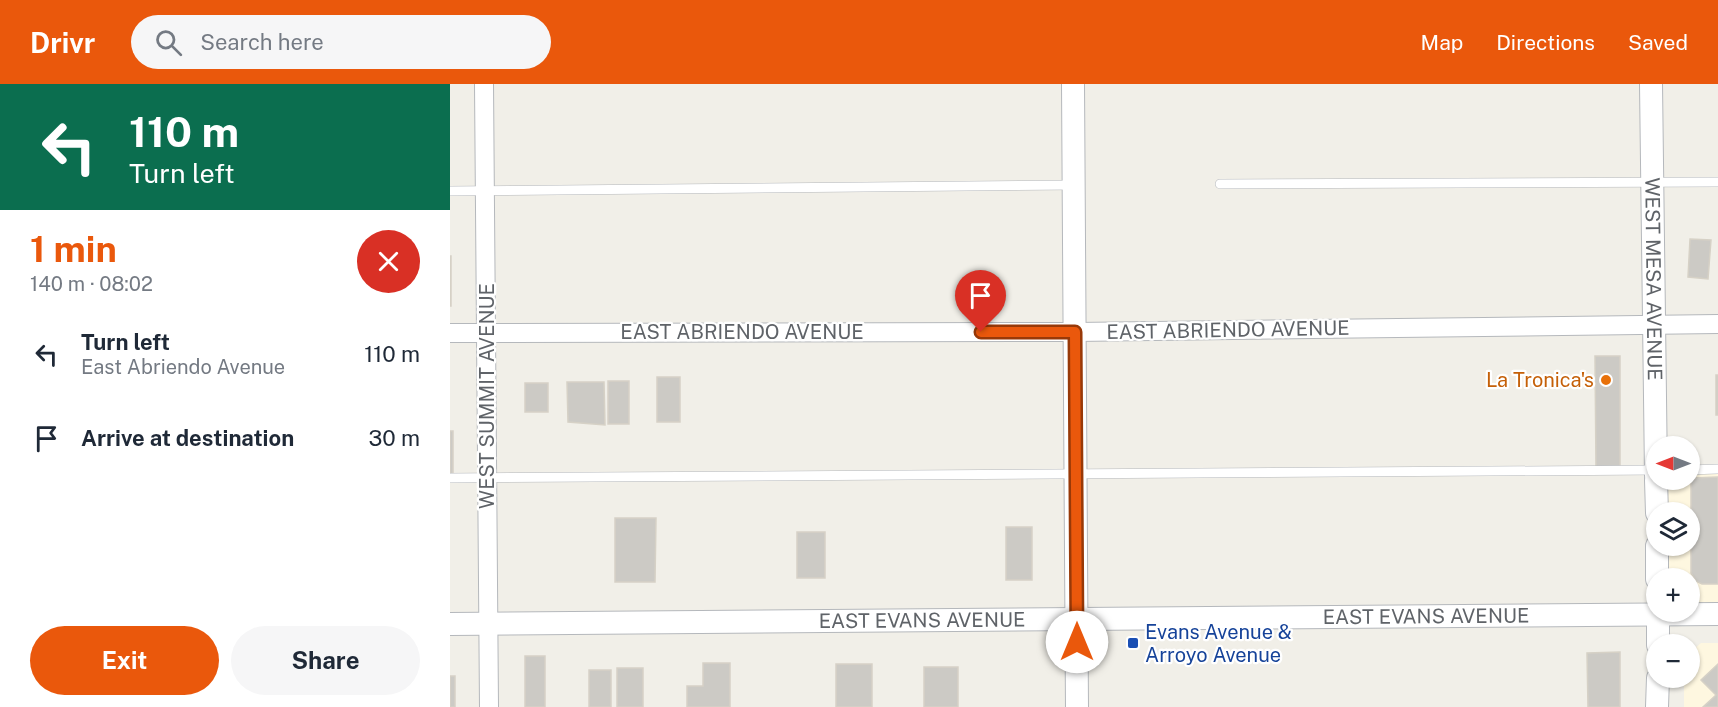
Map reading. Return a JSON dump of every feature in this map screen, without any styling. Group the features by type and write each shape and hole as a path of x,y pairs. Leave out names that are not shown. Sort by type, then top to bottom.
{"street":[{"name":"WEST SUMMIT AVENUE","path":"484,84 489,707"},
{"path":"1073,84 1077,707"},
{"name":"WEST MESA AVENUE","path":"1651,84 1656,436"},
{"name":"EAST ABRIENDO AVENUE","path":"450,333 1075,332 1718,324"},
{"name":"EAST EVANS AVENUE","path":"450,624 1646,614"},
{"name":"EAST EVANS AVENUE","path":"1700,614 1718,614"},
{"path":"1658,688 1658,707"}],"lane":[{"path":"1220,184 1718,182"},
{"path":"450,191 1074,185"},
{"path":"1700,470 1718,469"},
{"path":"450,478 1646,470"}],"shaded area":[{"path":"1700,470 1718,471 1718,614 1700,613 1700,568 1657,568 1657,556 1700,556 1700,502 1657,502 1656,490 1700,490"},
{"path":"1718,643 1718,707 1684,707 1684,688 1700,688 1700,644"}],"building":[{"path":"1690,239 1711,240 1708,279 1688,277"},
{"path":"451,256 451,306 450,306"},
{"path":"1595,356 1620,356 1620,467 1596,468"},
{"path":"1716,375 1718,375 1718,415 1716,415"},
{"path":"657,377 680,377 680,422 657,422"},
{"path":"608,381 629,381 629,424 608,424"},
{"path":"567,382 604,382 605,425 568,422"},
{"path":"525,383 548,383 548,412 525,412"},
{"path":"450,431 453,431 453,475 450,475"},
{"path":"1718,477 1718,584 1700,583 1700,568 1691,568 1691,556 1700,556 1700,502 1691,502 1691,490 1700,490 1700,478"},
{"path":"615,518 656,518 655,582 615,582"},
{"path":"1006,527 1032,527 1032,580 1006,580"},
{"path":"797,532 825,532 825,578 797,578"},
{"path":"1620,652 1620,707 1588,707 1587,653"},
{"path":"525,656 545,656 545,707 525,707"},
{"path":"703,663 730,663 730,707 687,707 687,686 703,686"},
{"path":"836,664 872,664 872,707 836,707"},
{"path":"1718,664 1718,707 1703,707 1716,695 1701,680"},
{"path":"924,667 958,667 958,707 924,707"},
{"path":"617,668 643,668 643,707 617,707"},
{"path":"589,670 611,670 611,707 589,707"},
{"path":"450,676 455,676 455,707 450,707"}],"place":[{"name":"La Tronica's","path":"1606,380"},
{"name":"Evans Avenue & Arroyo Avenue","path":"1133,643"}],"route":[{"path":"981,332 1075,332 1077,642"}]}
